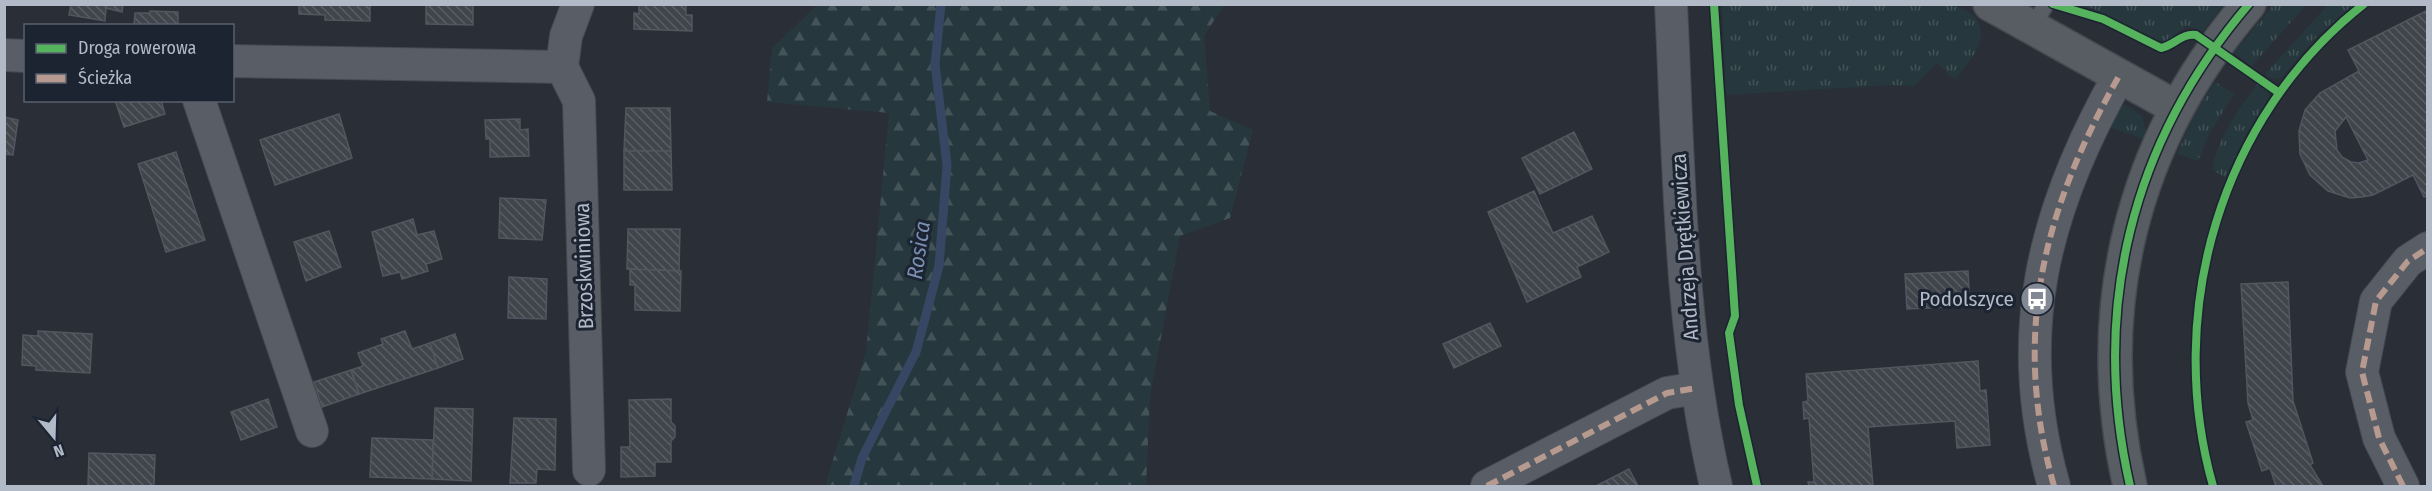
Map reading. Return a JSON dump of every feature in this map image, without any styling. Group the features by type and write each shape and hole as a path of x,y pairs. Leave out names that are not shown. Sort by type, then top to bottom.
{"street":[{"path":"234,61 562,67 566,36 578,4"},
{"name":"Andrzeja Drętkiewicza","path":"1671,4 1688,320 1702,426 1716,486"},
{"path":"1990,4 2040,16 2119,76 2177,108"},
{"path":"2130,486 2117,410 2114,361 2117,295 2128,231 2138,201 2177,108 2207,57 2249,4"},
{"path":"4,55 24,56"},
{"name":"Brzoskwiniowa","path":"562,67 579,101 589,470"},
{"path":"2054,486 2038,413 2035,367 2037,299 2046,245 2056,210 2090,126 2119,76"},
{"path":"200,102 312,431"},
{"path":"2403,486 2379,438 2362,372 2376,301 2408,261 2427,248"},
{"path":"1487,486 1667,393 1697,388"}],"green space":[{"path":"817,5 1224,5 1204,36 1210,111 1253,130 1230,218 1180,236 1150,396 1146,486 825,486 866,352 889,113 767,102 772,48"},
{"path":"1722,5 1952,5 1972,14 1979,24 1981,33 1972,58 1955,80 1937,63 1914,86 1891,85 1726,95"},
{"path":"2066,5 2223,5 2203,31 2187,26 2164,42 2151,40 2092,8"},
{"path":"2273,5 2306,5 2252,66 2234,53"},
{"path":"2328,5 2353,5 2318,35 2281,78 2272,79 2265,74"},
{"path":"2259,81 2266,86 2269,98 2245,136 2225,178 2212,169 2219,145"},
{"path":"2215,82 2234,94 2209,134 2198,161 2177,154 2193,117"},
{"path":"2126,105 2142,116 2146,131 2144,139 2100,124 2116,107"}],"building":[{"path":"71,4 123,4 122,12 106,8 105,21 69,15"},
{"path":"299,4 370,4 370,21 325,20 325,15 299,14"},
{"path":"426,4 473,4 473,25 426,24"},
{"path":"639,4 686,4 686,15 692,15 692,31 634,29 634,13 639,14"},
{"path":"2428,10 2428,196 2424,197 2413,175 2373,195 2350,198 2328,191 2310,175 2300,154 2299,131 2305,110 2320,93 2359,71 2348,50","holes":["2346,117 2368,160 2359,163 2351,162 2342,157 2337,150 2335,131"]},
{"path":"150,11 178,12 178,24 134,24 135,13 150,13"},
{"path":"116,102 162,102 165,114 124,127"},
{"path":"626,108 670,108 671,151 624,151"},
{"path":"339,114 352,158 275,185 260,140"},
{"path":"4,117 18,120 13,155 4,154"},
{"path":"520,119 520,130 528,129 529,156 490,157 490,139 486,139 485,120"},
{"path":"1574,132 1592,169 1540,194 1522,158"},
{"path":"624,151 671,151 672,190 624,190"},
{"path":"176,152 205,240 166,252 138,164"},
{"path":"1534,191 1553,233 1592,216 1609,252 1577,267 1581,277 1527,302 1488,212"},
{"path":"500,198 546,200 542,240 499,238"},
{"path":"413,219 417,235 434,231 442,259 426,264 428,271 402,279 400,272 383,276 372,232"},
{"path":"628,229 680,229 679,271 627,269"},
{"path":"329,231 341,267 306,281 294,242"},
{"path":"630,269 681,271 680,311 635,310 635,285 630,285"},
{"path":"1968,271 1970,306 1907,309 1905,274"},
{"path":"509,277 547,279 546,319 508,318"},
{"path":"2288,282 2293,401 2313,463 2310,465 2323,486 2276,486 2270,468 2262,471 2246,422 2253,420 2248,403 2241,284"},
{"path":"1490,323 1501,346 1454,368 1443,344"},
{"path":"38,331 92,334 90,373 36,370 36,366 22,365 23,335 38,336"},
{"path":"405,331 412,349 430,343 438,368 359,394 351,370 363,366 358,353 383,344 381,339"},
{"path":"455,334 463,359 438,368 430,343"},
{"path":"1978,361 1980,391 1986,390 1990,445 1957,448 1955,421 1868,427 1873,486 1809,486 1808,482 1814,482 1809,418 1804,419 1803,402 1808,401 1806,374"},
{"path":"351,370 359,394 322,407 314,382"},
{"path":"268,399 277,427 241,440 231,412"},
{"path":"671,399 671,422 675,426 675,437 671,441 671,462 655,462 655,476 621,477 621,447 630,447 629,400"},
{"path":"435,408 473,409 471,481 432,479"},
{"path":"514,418 556,419 555,470 537,469 536,483 510,483"},
{"path":"372,438 433,440 432,479 370,477"},
{"path":"89,453 155,455 154,486 88,486"},
{"path":"1629,469 1638,486 1596,486"}],"waterway":[{"name":"Rosica","path":"854,486 862,458 916,352 939,266 947,165 935,64 941,4"}],"marked path":[{"path":"2054,486 2041,431 2035,377 2036,325 2042,275 2054,225 2071,175 2119,76"},
{"path":"2403,486 2379,438 2362,372 2376,301 2408,261 2428,248"},
{"path":"1487,486 1667,393 1697,388"}],"cycle path":[{"path":"1714,4 1735,316 1729,333 1739,405 1757,486"},
{"path":"2053,4 2103,19 2161,48 2186,36 2196,35 2278,92"},
{"path":"2130,486 2119,420 2115,356 2119,293 2130,231 2149,171 2175,113 2208,57 2249,4"},
{"path":"2213,486 2200,420 2196,354 2201,287 2216,222 2240,161 2273,103 2314,50 2364,4"}],"place":[{"name":"Podolszyce","path":"2037,299"}]}
